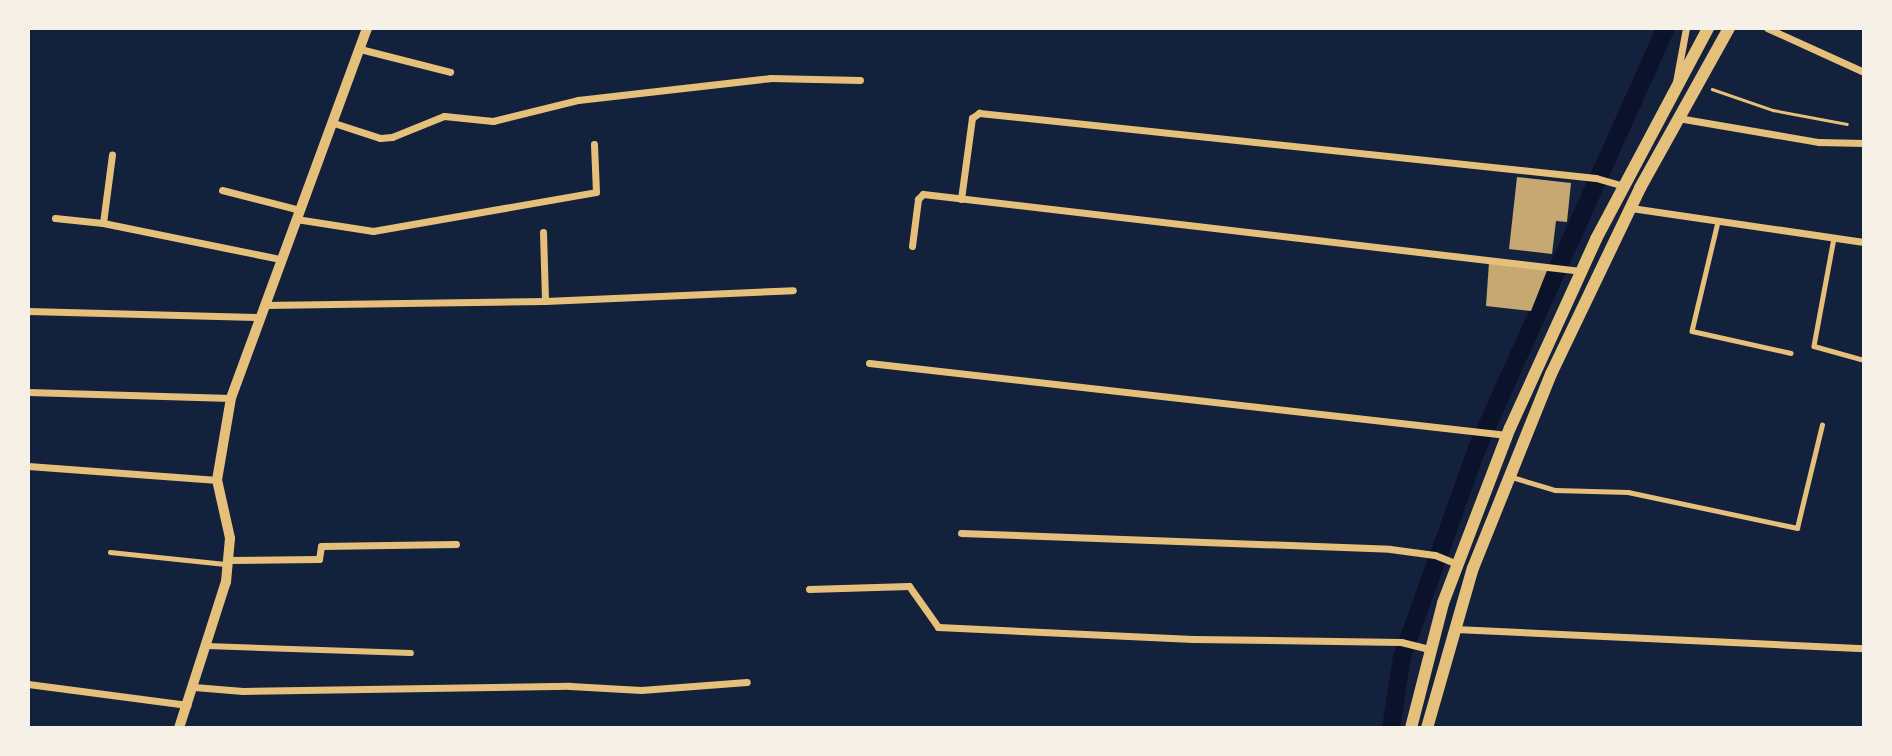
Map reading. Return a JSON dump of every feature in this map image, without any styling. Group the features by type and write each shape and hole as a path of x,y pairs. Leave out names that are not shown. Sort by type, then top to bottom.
{"main road":[{"path":"1411,728 1429,649 1457,564 1507,435 1581,271 1623,186 1708,28"},
{"path":"1427,728 1454,629 1508,476 1631,208 1677,118 1729,28"}],"street":[{"path":"179,728 207,646 229,562 230,538 217,480 231,398 280,259 334,124 368,28"},
{"path":"1675,88 1686,28"},
{"path":"1767,28 1864,72"},
{"path":"360,49 450,72"},
{"path":"334,124 392,137 444,116 493,121 578,100 770,78 860,80"},
{"path":"961,199 972,118 979,113 1600,179 1623,186"},
{"path":"1677,118 1819,142 1864,143"},
{"path":"222,190 298,214 373,231 596,192 594,144"},
{"path":"103,223 112,155"},
{"path":"912,246 919,195 1559,266 1581,271"},
{"path":"1631,208 1864,242"},
{"path":"55,218 103,223 280,259"},
{"path":"543,232 545,301"},
{"path":"263,305 545,301 793,290"},
{"path":"28,311 259,317"},
{"path":"869,363 1507,435"},
{"path":"28,392 231,398"},
{"path":"28,466 217,480"},
{"path":"961,533 1390,549 1435,555 1457,564"},
{"path":"229,562 319,559 321,546 456,544"},
{"path":"809,589 909,586 938,627 1193,639 1401,642 1429,649"},
{"path":"1454,629 1864,648"},
{"path":"207,646 411,653"},
{"path":"194,687 243,691 570,686 641,691 747,682"},
{"path":"28,684 188,705"}],"lane":[{"path":"1718,222 1692,331 1791,354"},
{"path":"1835,237 1814,346 1864,360"},
{"path":"1508,476 1555,490 1628,492 1797,527 1822,425"},
{"path":"110,552 229,562"}],"path":[{"path":"1698,83 1773,110 1847,124"}],"building":[{"path":"1517,177 1571,183 1567,222 1556,221 1552,254 1509,249"},
{"path":"1489,262 1548,268 1531,311 1486,306"}],"waterway":[{"path":"1391,728 1402,657 1478,446 1666,28"}]}
